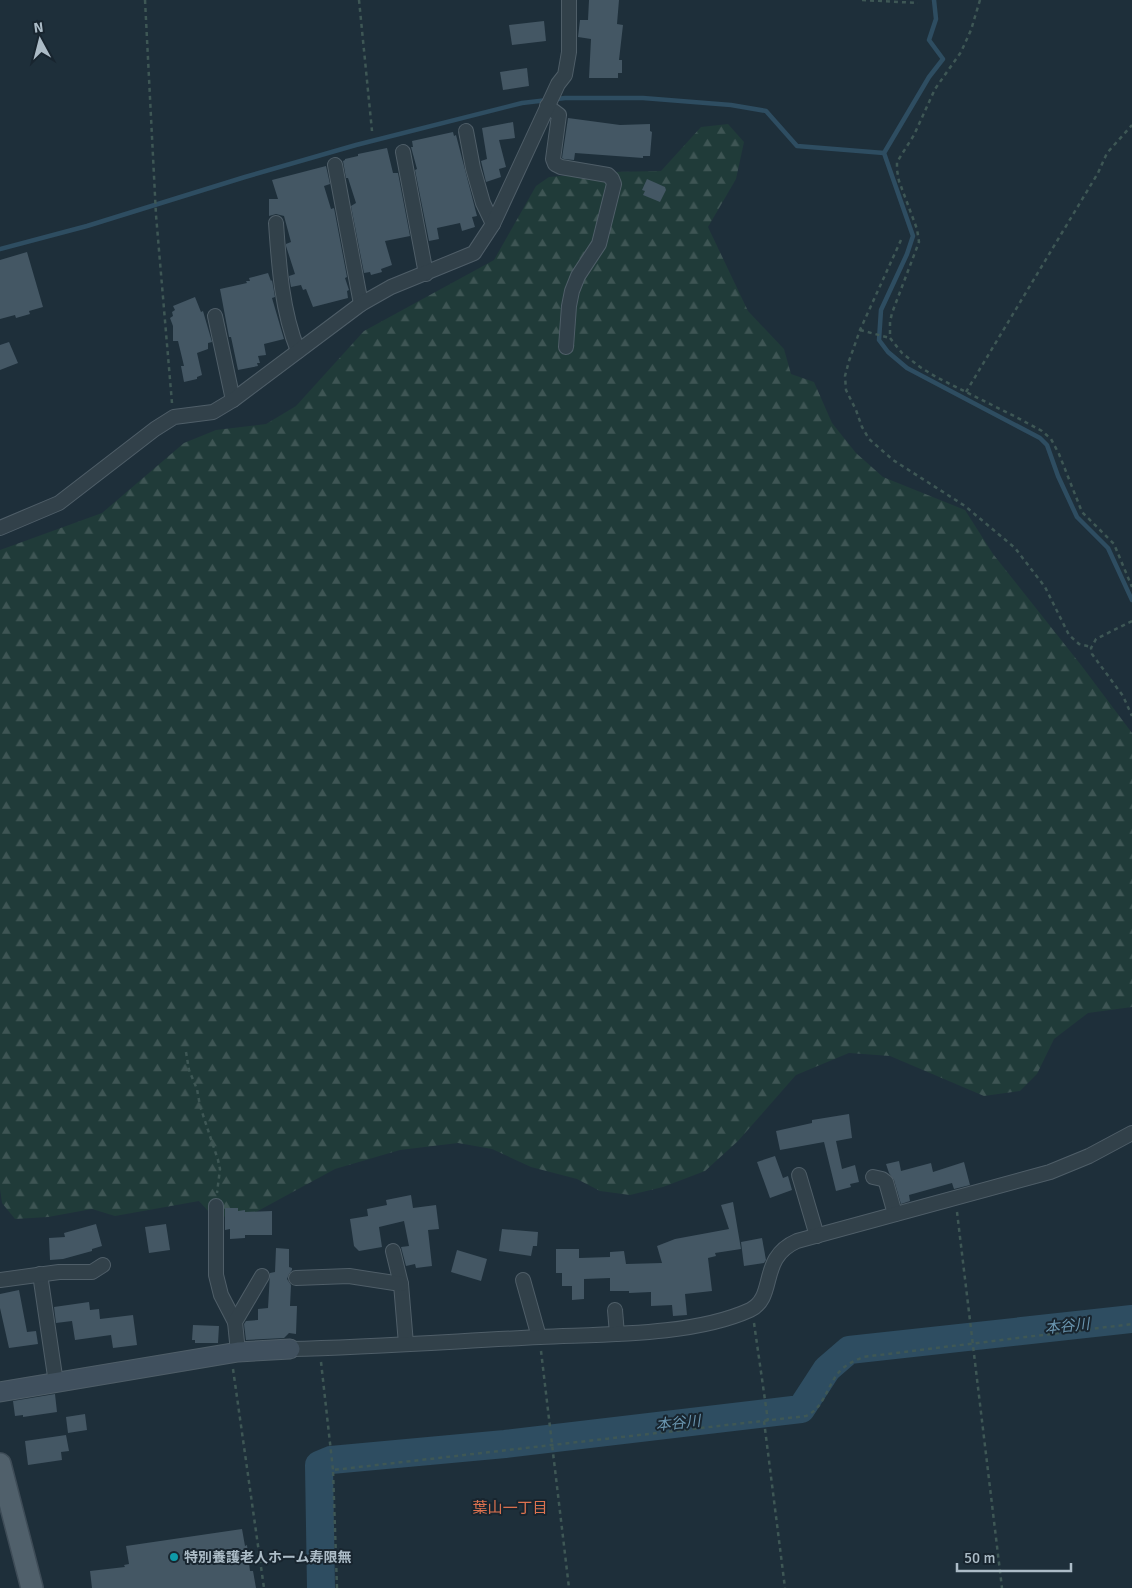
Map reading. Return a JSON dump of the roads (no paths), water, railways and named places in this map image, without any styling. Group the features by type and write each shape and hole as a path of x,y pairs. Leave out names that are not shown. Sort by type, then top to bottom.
{"main road":[{"path":"0,1464 32,1588"}],"street":[{"path":"0,528 59,503 155,429 174,417 213,412 234,400 361,304 391,287 474,253 493,224 547,106 558,84 565,75 569,52 569,0"},
{"path":"547,106 559,116 553,159 555,164 561,167 608,175 612,178 614,184 599,244 578,276 572,291 566,347"},
{"path":"466,131 482,203 493,224"},
{"path":"402,152 426,274"},
{"path":"335,164 361,304"},
{"path":"276,223 282,288 292,337 298,351"},
{"path":"215,316 234,400"},
{"path":"0,1392 234,1352 617,1334 674,1329 704,1324 752,1309 763,1299 772,1264 786,1246 1070,1165 1132,1133"},
{"path":"799,1175 817,1236"},
{"path":"873,1178 882,1179 886,1182 895,1214"},
{"path":"216,1206 216,1275 222,1295 235,1322 234,1352"},
{"path":"393,1251 401,1284 406,1344"},
{"path":"0,1280 59,1272 92,1272 103,1265"},
{"path":"40,1274 56,1382"},
{"path":"235,1322 262,1276"},
{"path":"296,1278 349,1276 401,1284"},
{"path":"522,1280 539,1338"},
{"path":"615,1310 617,1334"}],"waterway":[{"path":"934,0 936,19 929,40 943,59 929,77 884,153 913,236 907,254 881,310 879,340 888,352 907,368 1040,438 1047,445 1058,476 1077,517 1108,548 1132,600"},
{"path":"0,249 87,226 356,145 522,103 565,98 643,98 731,105 766,111 797,146 884,153"},
{"name":"本谷川","path":"321,1588 319,1465 331,1460 505,1444 801,1409 827,1369 849,1350 1132,1319"}],"place":[{"name":"特別養護老人ホーム寿限無","path":"174,1557"}],"district":[{"name":"葉山一丁目","path":"510,1508"}]}
